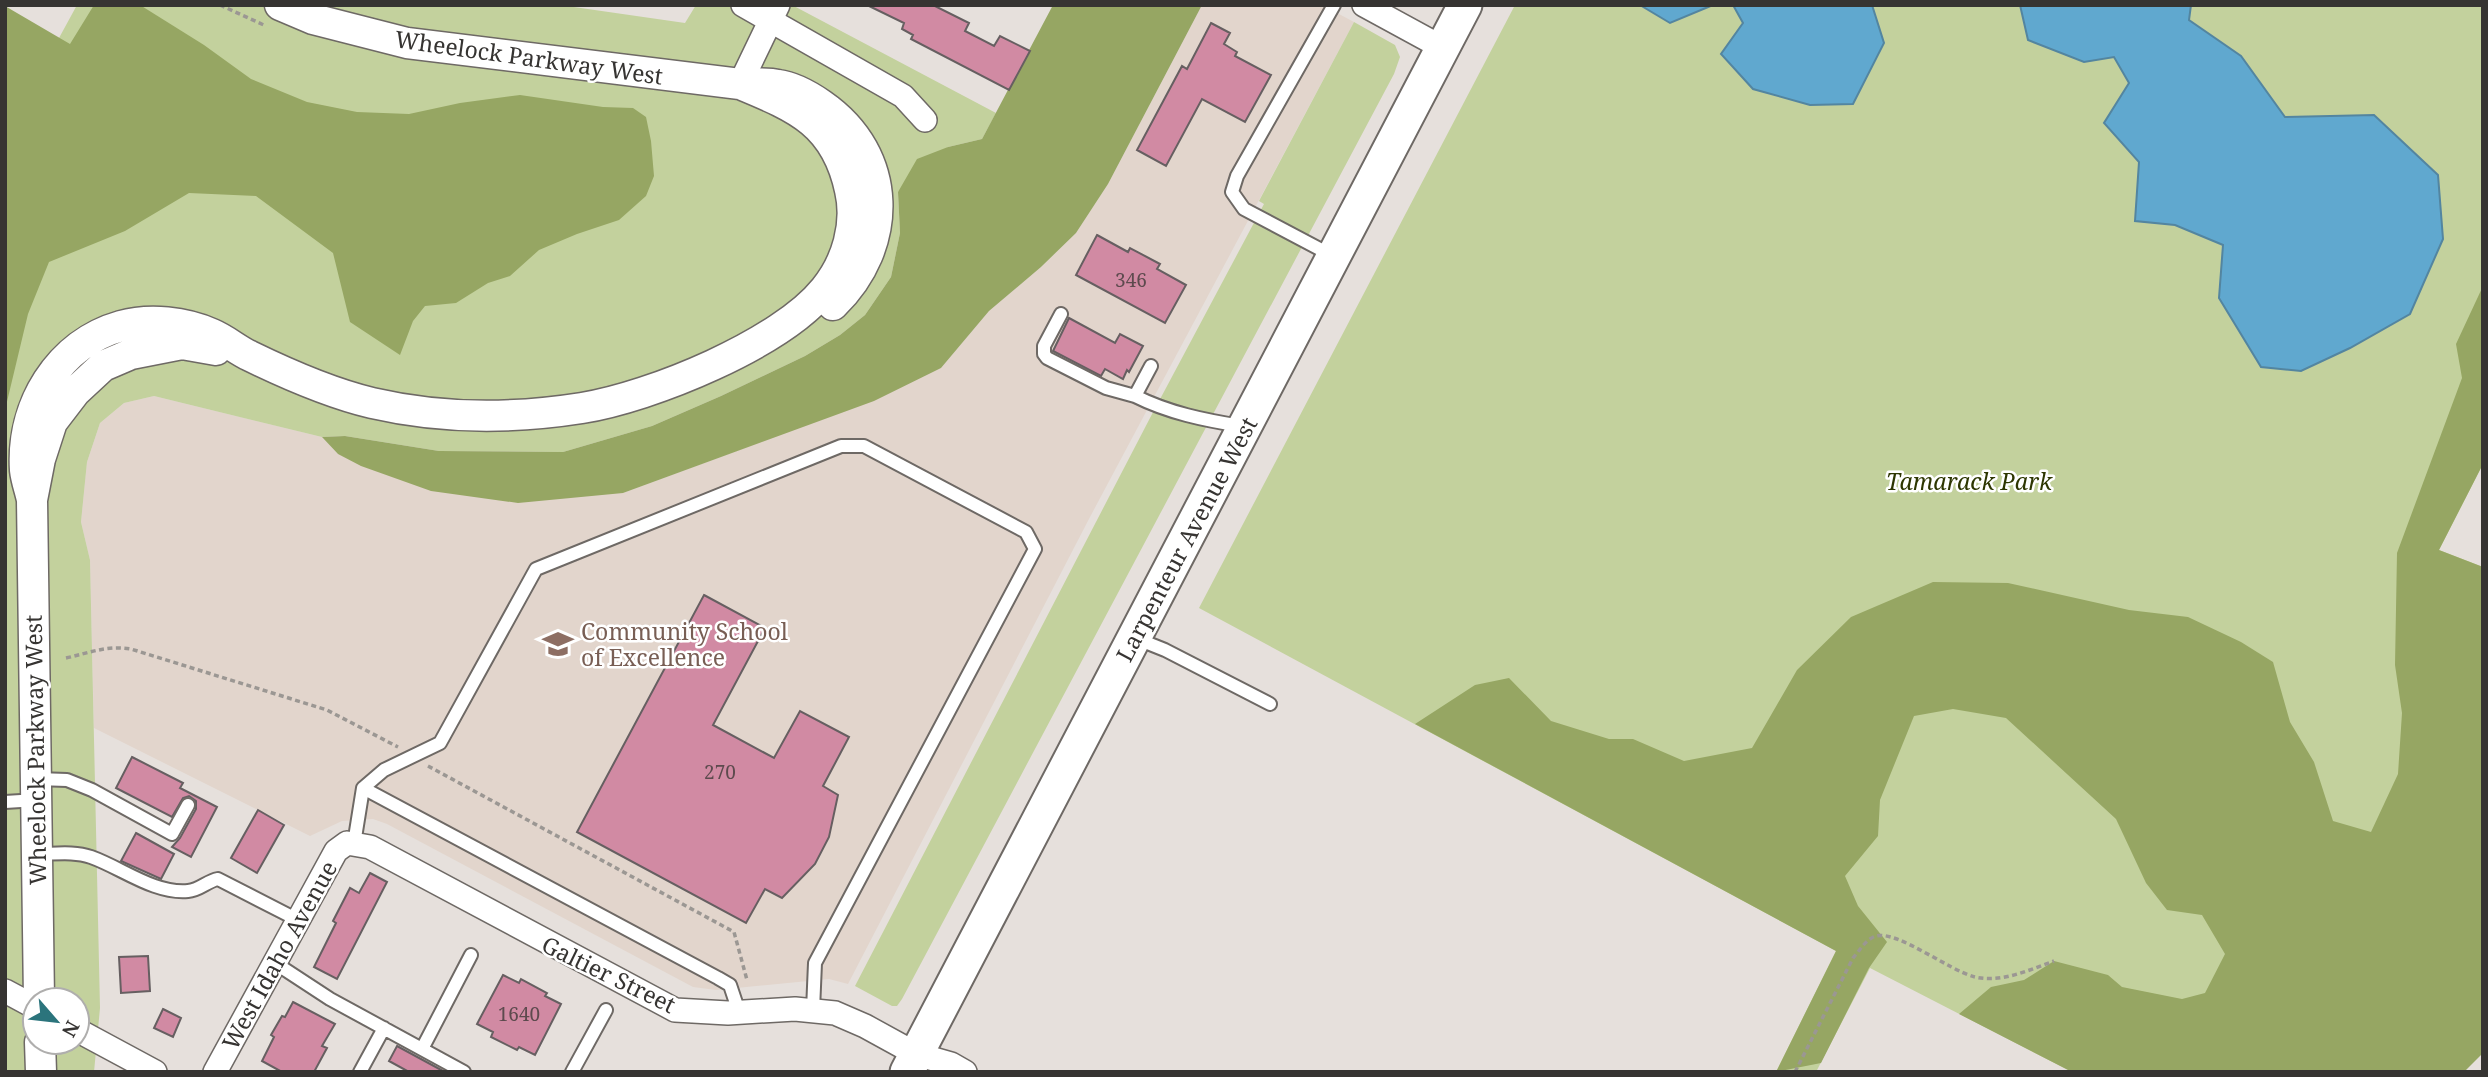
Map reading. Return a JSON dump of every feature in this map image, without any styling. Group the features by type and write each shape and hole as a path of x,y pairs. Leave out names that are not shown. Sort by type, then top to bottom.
{"main road":[{"name":"Larpenteur Avenue West","path":"911,1063 1465,5"}],"street":[{"name":"Wheelock Parkway West","path":"39,986 32,500 40,458 52,422 75,391 103,366 131,354 182,344 247,355 297,378 371,403 450,416 526,414 584,407 636,395 708,367 780,330 824,291 839,269 851,235 854,207 841,158 828,138 802,112 740,84 407,43 313,19 280,5"},
{"path":"743,5 775,13 903,96 925,120"},
{"path":"1364,5 1443,48"},
{"path":"740,84 775,13"},
{"name":"Galtier Street","path":"350,843 370,847 675,1010 813,1010 835,1013 865,1026 911,1063 951,1064 965,1072"},
{"name":"West Idaho Avenue","path":"215,1072 336,851 350,843"},
{"path":"5,991 21,1000"},
{"path":"91,1038 155,1072"}],"lane":[{"path":"1333,257 1244,209 1235,200 1232,192 1253,149 1334,5"},
{"path":"1061,314 1044,346 1044,354 1106,388 1135,396 1161,408 1245,427"},
{"path":"1135,396 1150,366"},
{"path":"350,843 363,788 384,770 440,743 536,569 841,446 864,446 1027,532 1035,550 816,963 813,1010"},
{"path":"1135,638 1189,661 1270,704"},
{"path":"5,802 67,780 92,790 172,834 188,805"},
{"path":"363,788 730,985 739,1012"},
{"path":"37,854 79,853 162,888 187,891 202,888 218,878 298,920"},
{"path":"422,1049 471,955"},
{"path":"275,963 330,999 464,1072"},
{"path":"572,1072 606,1010"},
{"path":"360,1072 384,1028"}],"path":[{"path":"66,658 104,648 131,649 327,710 734,932 750,992"},
{"path":"1795,1072 1853,958 1874,936 1888,935 1976,978 2000,978 2021,974 2054,961"},
{"path":"5,954 5,972"}],"shaded area":[{"name":"Community School of Excellence","path":"1202,5 1322,5 1354,22 1090,517 848,984 829,979 716,990 693,987 387,824 373,819 342,821 310,836 94,728 90,560 81,522 87,462 100,423 124,403 154,396 322,437 338,454 623,493 742,449 941,368 989,311 1076,233 1108,184"}],"green space":[{"path":"77,5 560,5 685,23 696,5 792,5 996,113 982,139 948,147 898,192 900,233 891,277 865,315 840,335 805,356 652,426 563,452 439,451 345,436 322,437 154,396 124,403 100,423 87,462 81,522 90,560 100,1008 94,1072 5,1072 5,137"},
{"path":"94,5 140,5 204,45 251,79 307,102 357,112 409,114 460,103 520,95 603,107 633,108 646,117 654,176 646,196 619,220 539,250 510,276 488,283 456,303 425,306 413,321 400,355 350,322 333,253 256,196 189,193 125,231 49,262 28,314 5,410 5,6 70,44"},
{"path":"1053,5 1202,5 1108,184 1076,233 989,311 941,368 874,401 623,493 518,503 431,491 361,466 338,454 322,437 345,436 439,451 563,452 652,426 805,356 840,335 865,315 891,277 900,233 898,192 917,159 948,147 982,139"},
{"name":"Tamarack Park","path":"1515,5 2483,5 2483,464 2439,550 2483,567 2321,1072 2072,1072 1870,968 1816,1072 1776,1072 1836,951 1199,608"},
{"path":"1354,22 1395,45 1400,57 1394,74 902,999 897,1006 892,1006 855,986 1264,204 1259,201"},
{"path":"2483,286 2483,464 2439,550 2483,567 2483,1053 2464,1072 2072,1072 1959,1014 1991,987 2024,980 2054,961 2108,975 2122,987 2182,999 2205,993 2225,954 2202,915 2167,910 2146,883 2116,819 2006,718 1953,709 1914,716 1880,800 1878,836 1845,876 1858,906 1887,942 1869,968 1821,1063 1776,1072 1836,951 1415,724 1475,685 1509,678 1551,721 1609,739 1633,739 1684,761 1752,748 1797,670 1851,617 1933,582 2008,583 2129,610 2188,617 2241,642 2273,662 2290,722 2314,762 2333,821 2371,832 2398,774 2402,713 2395,665 2397,553 2462,378 2456,344"}],"water":[{"path":"1640,5 1713,5 1670,23"},
{"path":"1733,5 1872,5 1884,43 1853,104 1810,105 1753,89 1721,54 1743,23"},
{"path":"2020,5 2191,5 2189,20 2241,56 2285,117 2374,115 2438,175 2443,239 2410,314 2350,348 2301,371 2261,367 2219,298 2223,245 2175,225 2135,221 2139,162 2104,123 2129,83 2114,57 2084,62 2028,40"}],"building":[{"path":"867,5 933,5 969,23 965,31 994,46 1000,36 1030,51 1009,90 911,39 913,35 902,29 904,23"},
{"path":"1211,23 1230,33 1224,44 1237,52 1235,56 1271,75 1245,122 1202,99 1166,166 1137,150 1182,66 1187,69"},
{"path":"1097,235 1128,252 1130,248 1160,264 1157,269 1186,285 1165,323 1076,275"},
{"path":"1069,318 1115,343 1120,334 1143,346 1123,379 1105,369 1101,376 1053,351"},
{"path":"704,595 765,628 713,725 774,758 800,711 849,737 823,786 838,795 829,837 815,864 782,898 765,889 746,923 577,832"},
{"path":"132,757 183,783 180,788 217,807 191,857 172,847 196,809 196,801 189,796 183,798 172,817 116,788"},
{"path":"258,810 284,825 257,873 231,858"},
{"path":"136,833 174,854 161,879 121,861"},
{"path":"370,873 387,882 337,979 314,967 350,888 359,893"},
{"path":"148,956 150,991 121,993 119,957"},
{"path":"503,975 519,983 521,979 561,1004 535,1055 519,1047 517,1050 491,1037 493,1032 477,1024"},
{"path":"293,1002 335,1024 322,1046 327,1048 314,1072 282,1072 262,1061 274,1037 271,1035"},
{"path":"163,1009 181,1018 173,1037 154,1028"},
{"path":"397,1046 445,1072 409,1072 389,1061"}],"place":[{"name":"Community School of Excellence","path":"558,644"}]}
